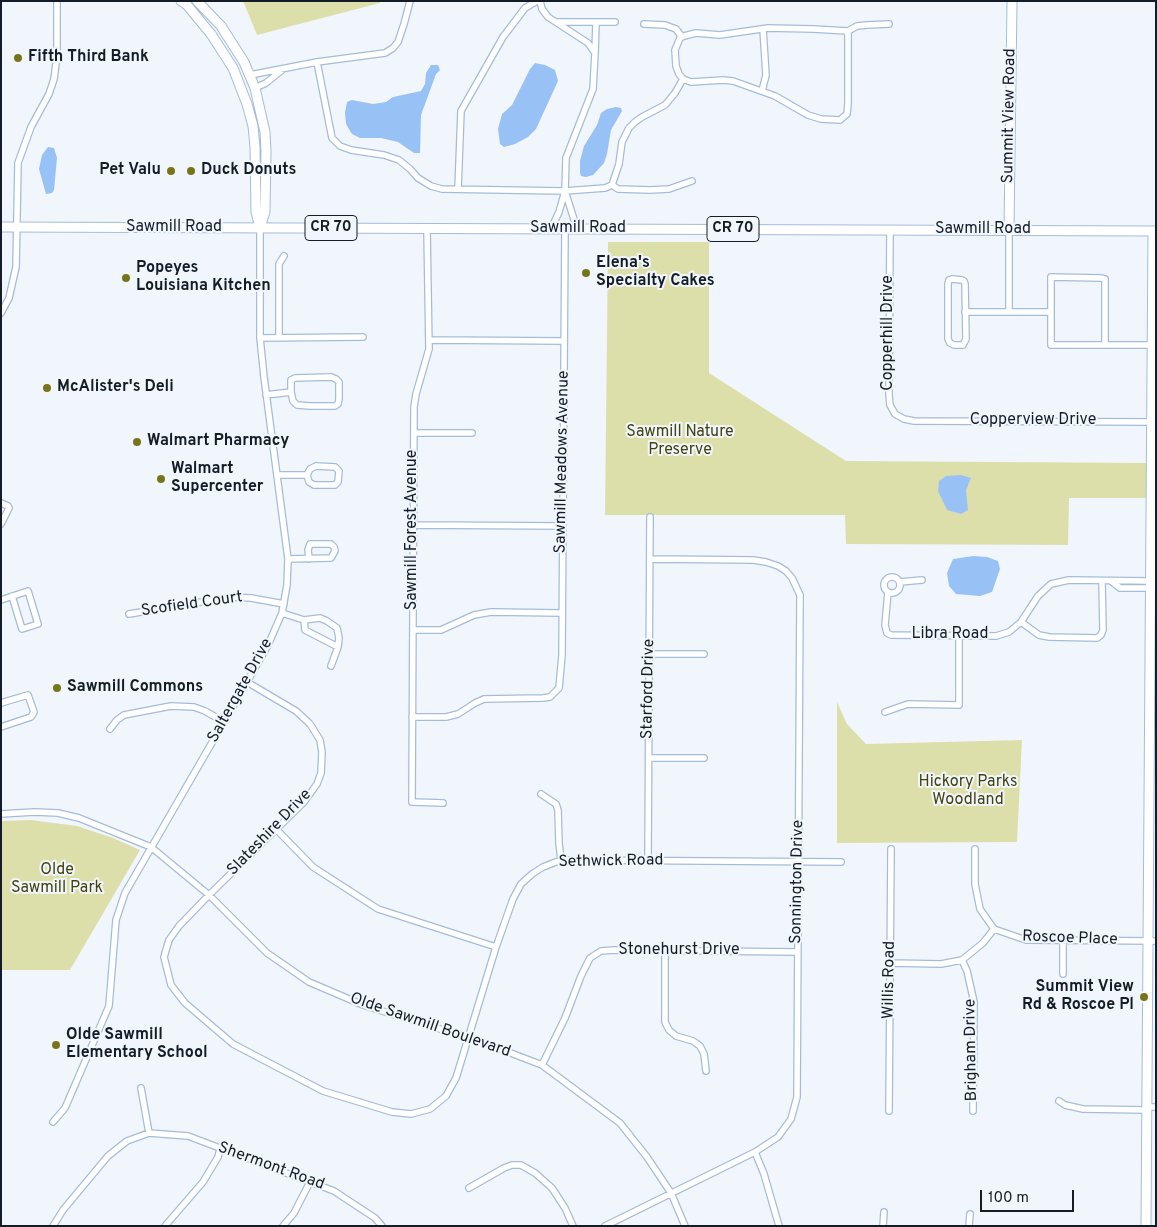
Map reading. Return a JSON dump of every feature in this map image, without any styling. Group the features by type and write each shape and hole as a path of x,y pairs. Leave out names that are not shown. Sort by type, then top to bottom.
{"main road":[{"path":"180,1 187,5 211,34 233,68 248,104 256,146 256,212 260,228"},
{"path":"197,1 221,26 244,62 255,88 265,132 266,151 265,212 260,228"},
{"name":"Summit View Road","path":"1009,230 1012,1"},
{"name":"Sawmill Road","path":"1,227 1154,231"},
{"path":"1146,1226 1150,1108 1152,941 1150,584 1153,508 1152,345 1154,231"}],"street":[{"path":"1,312 9,298 16,267 18,162 31,127 49,94 54,77 57,56 57,1"},
{"path":"250,75 390,51 398,42 410,1"},
{"path":"458,189 461,112 503,37 525,8 538,1 548,18 588,43 595,53"},
{"path":"556,22 615,22"},
{"path":"551,229 559,212 565,191 566,158 593,89 596,22"},
{"path":"644,24 665,24 676,29 682,37"},
{"path":"848,31 848,104 846,117 840,120 821,119 808,115 775,96 733,81 691,82 683,79 676,66 675,50 680,38 696,33 720,35 763,29 848,31 857,26 889,24"},
{"path":"762,91 766,75 763,29"},
{"path":"317,62 328,126 332,138 340,146 351,150 384,155 405,164 418,178 442,189 565,191 605,188 612,185 619,164 622,142 629,128 642,117 664,106 675,94 683,79"},
{"path":"255,88 266,83 282,70"},
{"path":"612,185 618,188 650,190 670,189 692,181"},
{"path":"565,191 569,209 577,229"},
{"name":"Saltergate Drive","path":"53,1122 65,1108 109,1006 114,938 120,906 150,847 268,645 282,613 288,559 260,338 260,228"},
{"name":"Sawmill Forest Avenue","path":"427,229 429,349 414,407 412,802 444,803"},
{"name":"Sawmill Meadows Avenue","path":"412,717 446,717 458,714 484,699 550,697 559,688 561,681 562,613 565,229"},
{"name":"Copperhill Drive","path":"890,230 890,405 899,417 904,420 914,421"},
{"path":"1009,230 1009,312"},
{"path":"279,337 279,264 284,256"},
{"path":"1106,345 1106,281 1103,278 1051,277 1051,345 1106,345 1152,345"},
{"path":"949,280 964,281 965,312 965,343 963,345 954,345 948,339 949,280"},
{"path":"965,312 1051,312"},
{"path":"260,338 363,337"},
{"path":"429,340 564,340"},
{"path":"331,377 339,382 339,399 338,404 335,406 297,405 293,401 290,392 291,380 295,378 331,377"},
{"path":"266,395 290,392"},
{"name":"Copperview Drive","path":"914,421 1152,422"},
{"path":"414,433 472,433"},
{"path":"316,466 335,467 339,471 339,478 335,485 314,485 309,482 307,475 310,468 316,466"},
{"path":"278,475 307,475"},
{"path":"1,503 9,508 1,524"},
{"name":"Starford Drive","path":"648,860 650,517"},
{"path":"414,525 562,526"},
{"path":"288,559 331,558 335,552 334,547 331,544 310,544 308,550 309,558"},
{"name":"Sonnington Drive","path":"606,1226 755,1152 778,1137 791,1119 797,1097 800,595 797,586 786,571 766,562 753,560 650,559"},
{"path":"900,582 898,592 893,594 888,592 884,585 888,578 896,578 900,582 922,580"},
{"name":"Libra Road","path":"888,592 885,626 887,633 895,635 996,636 1009,632 1021,622 1038,596 1051,584 1068,580 1102,580 1111,581 1120,588 1150,584"},
{"path":"1021,622 1038,635 1097,638 1101,635 1102,630 1102,580"},
{"path":"1,600 28,590 38,624 22,629 12,596"},
{"name":"Scofield Court","path":"129,614 231,597 251,598 284,604"},
{"path":"413,630 441,630 474,615 491,612 562,613"},
{"path":"282,613 304,620 320,618 337,628 338,647 331,666"},
{"path":"304,620 305,630 338,647"},
{"path":"885,712 908,704 959,705 959,636"},
{"path":"650,654 704,654"},
{"name":"Slateshire Drive","path":"247,682 296,711 310,724 320,740 322,752 322,763 317,784 304,802 277,830 179,926 169,940 164,957 171,985 186,1003 233,1044 323,1091 392,1112 412,1114 430,1109 446,1096 456,1078 469,1038"},
{"path":"1,703 28,695 34,712 31,717 1,727"},
{"path":"110,729 124,715 171,706 194,707 224,722"},
{"path":"649,758 704,758"},
{"path":"541,794 556,804 558,810 561,860"},
{"name":"Olde Sawmill Boulevard","path":"1,814 58,813 79,818 150,847 209,895 268,952 309,982 363,1005 469,1038 542,1065 620,1123 647,1157 671,1193 685,1226"},
{"path":"277,830 313,867 378,909 496,947"},
{"name":"Willis Road","path":"889,1111 891,849"},
{"path":"890,963 941,964 962,960 983,943 994,930 980,909 975,884 975,849"},
{"name":"Sethwick Road","path":"469,1038 496,947 513,899 522,884 543,867 561,860 841,862"},
{"name":"Roscoe Place","path":"994,930 1026,940 1152,941"},
{"path":"1063,941 1063,974"},
{"name":"Stonehurst Drive","path":"542,1065 565,1018 590,958 601,952 614,950 797,952"},
{"path":"666,951 665,1022 669,1030 676,1036 693,1041 700,1046 704,1054 706,1071"},
{"name":"Brigham Drive","path":"962,960 967,970 974,1002 973,1111"},
{"path":"53,1226 63,1210 108,1156 127,1141 149,1133 141,1088"},
{"path":"1059,1101 1065,1105 1083,1109 1150,1108"},
{"name":"Shermont Road","path":"149,1133 188,1136 334,1191 375,1218 382,1226"},
{"path":"165,1226 203,1182 218,1157 220,1149"},
{"path":"755,1152 764,1174 779,1226"},
{"path":"469,1188 504,1168 512,1165 521,1165 552,1188 565,1208 573,1226"},
{"path":"283,1226 294,1213 310,1182"},
{"path":"883,1226 884,1212"},
{"path":"970,1214 970,1226"}],"green space":[{"path":"243,1 380,1 380,3 257,35"},
{"name":"Sawmill Nature Preserve","path":"608,242 709,242 709,373 846,461 1147,463 1146,498 1069,498 1068,545 846,544 845,515 605,515"},
{"name":"Hickory Parks Woodland","path":"837,702 847,724 866,744 1022,740 1017,842 837,843"},
{"name":"Olde Sawmill Park","path":"31,820 77,826 113,838 140,850 70,970 1,970 1,821"}],"water":[{"path":"535,63 555,70 558,81 536,129 528,137 504,147 500,144 498,129 502,114 512,105 530,69"},
{"path":"431,65 438,65 440,70 436,74 421,115 420,153 414,153 398,142 381,138 360,138 352,134 346,124 347,102 352,100 373,104 386,102 393,97 421,91 425,84 426,73"},
{"path":"616,107 621,108 622,111 611,130 604,163 593,175 581,176 580,161 584,146 597,125 601,113"},
{"path":"48,147 54,148 57,158 54,190 52,193 46,194 39,169 42,155"},
{"path":"961,475 971,478 966,490 968,510 961,514 947,510 938,491 939,481 946,476"},
{"path":"973,556 987,557 998,561 1000,569 992,592 980,596 956,594 949,586 947,573 953,559"}],"place":[{"name":"Fifth Third Bank","path":"18,58"},
{"name":"Pet Valu","path":"171,171"},
{"name":"Duck Donuts","path":"191,171"},
{"name":"Elena's Specialty Cakes","path":"586,273"},
{"name":"Popeyes Louisiana Kitchen","path":"126,278"},
{"name":"McAlister's Deli","path":"47,388"},
{"name":"Walmart Pharmacy","path":"137,442"},
{"name":"Walmart Supercenter","path":"161,479"},
{"name":"Sawmill Commons","path":"57,688"},
{"name":"Summit View Rd & Roscoe Pl","path":"1144,997"},
{"name":"Olde Sawmill Elementary School","path":"56,1045"}]}
